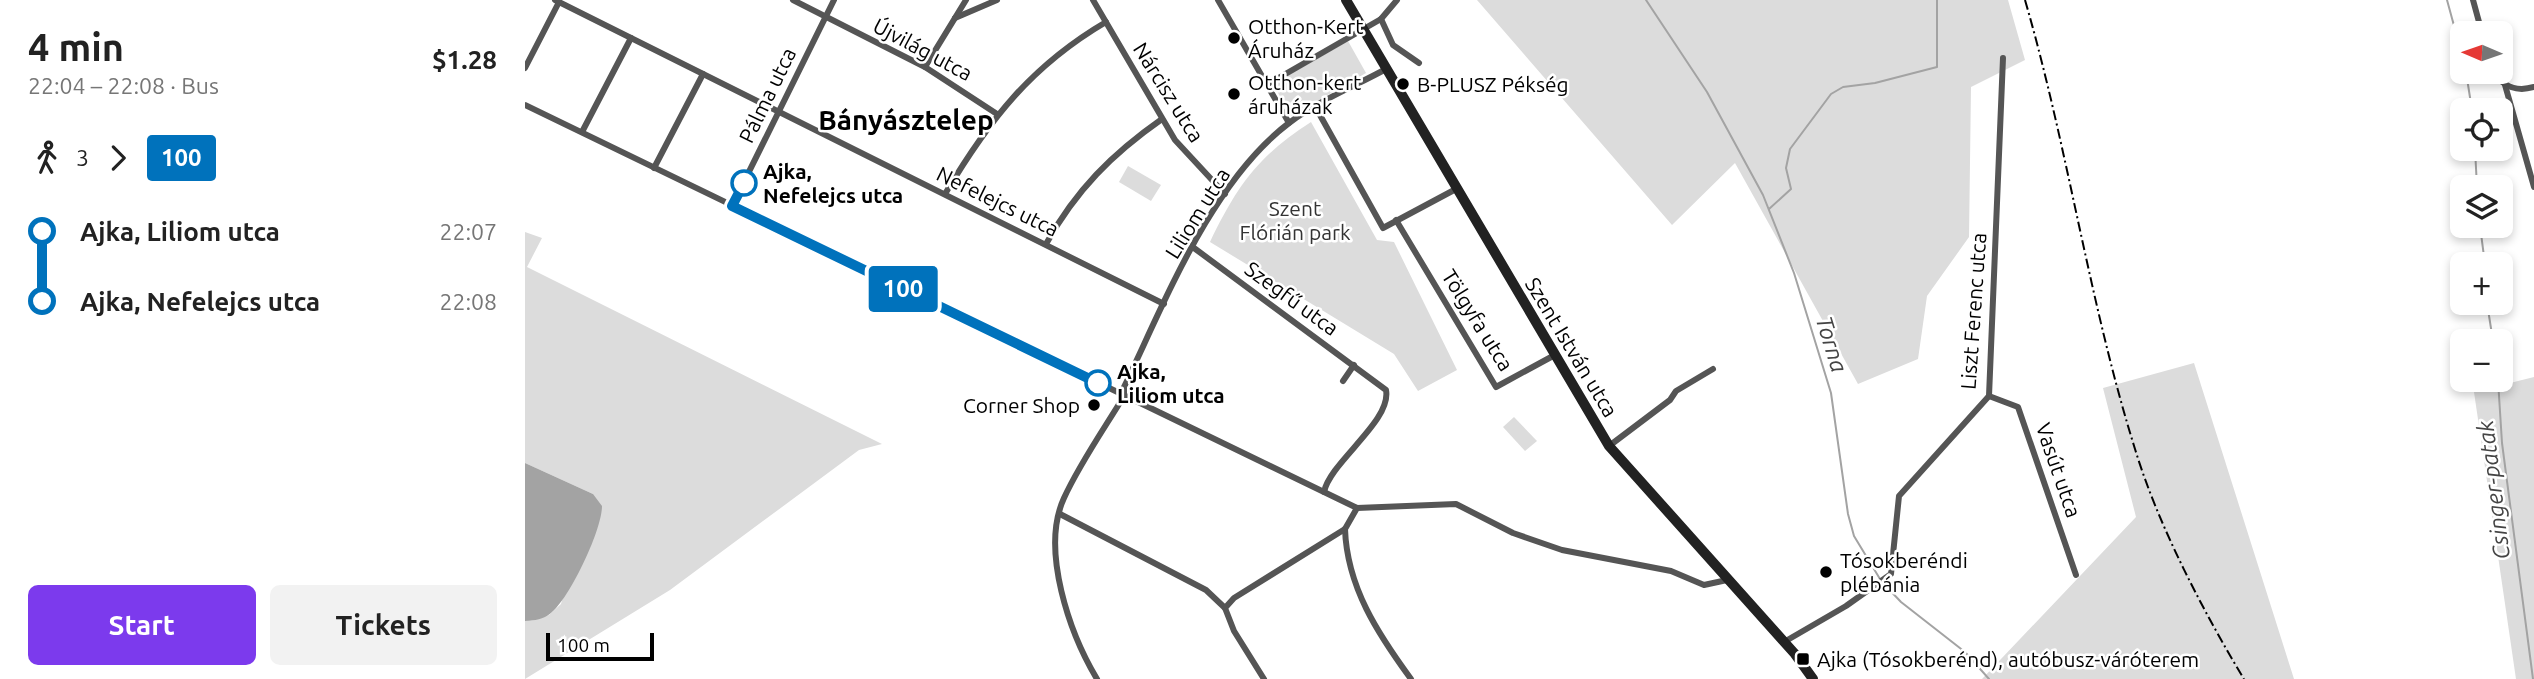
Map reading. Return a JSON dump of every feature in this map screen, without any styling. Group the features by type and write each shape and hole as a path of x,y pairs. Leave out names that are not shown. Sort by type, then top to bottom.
{"main road":[{"name":"Szent István utca","path":"1346,0 1553,356 1609,446 1784,642 1813,679"}],"street":[{"name":"Újvilág utca","path":"793,0 925,67 997,114"},
{"name":"Pálma utca","path":"732,206 834,0"},
{"path":"925,67 966,0"},
{"path":"954,19 997,0"},
{"name":"Nárcisz utca","path":"1093,0 1162,119 1190,159 1225,194"},
{"path":"1218,0 1289,123"},
{"path":"1268,84 1381,19 1397,0"},
{"path":"2473,0 2479,21"},
{"name":"Nefelejcs utca","path":"525,68 557,1 1164,304"},
{"path":"1381,19 1393,45 1419,63"},
{"path":"945,194 997,114 1049,60 1107,22"},
{"path":"582,132 631,38"},
{"name":"Liszt Ferenc utca","path":"1784,642 1873,589 1891,574 1899,496 1989,397 2003,58"},
{"name":"Liliom utca","path":"1060,514 1063,500 1124,396 1124,387 1164,304 1225,194 1254,157 1289,123 1386,69"},
{"path":"654,168 703,74"},
{"path":"2534,87 2525,89 2505,85 2534,187"},
{"path":"525,104 1357,508 1457,504 1513,533 1562,550 1671,571 1704,585 1727,580"},
{"path":"1316,108 1383,228 1456,189"},
{"path":"1046,244 1070,204 1096,172 1162,119"},
{"name":"Tölgyfa utca","path":"1396,220 1496,387 1553,356"},
{"name":"Szegfű utca","path":"1194,248 1381,385 1387,396 1376,417 1324,492"},
{"path":"1343,381 1354,365"},
{"path":"1609,446 1669,400 1676,391 1713,369"},
{"name":"Vasút utca","path":"1989,397 2018,407 2076,575"},
{"path":"1225,608 1234,598 1345,529 1357,508"},
{"path":"1097,679 1063,604 1058,568 1060,514 1206,590 1225,608 1234,631 1264,679"},
{"path":"1345,529 1348,564 1369,617 1411,679"}],"green space":[{"path":"1477,0 2008,0 2025,60 1971,87 1969,237 1927,296 1918,359 1858,384 1735,163 1672,225"},
{"path":"1348,41 1366,73 1291,116 1273,84"},
{"name":"Szent Flórián park","path":"1311,122 1377,240 1394,242 1457,370 1418,391 1394,354 1210,242 1230,204 1251,174 1277,147"},
{"path":"1128,166 1161,185 1151,201 1119,182"},
{"path":"525,232 542,238 527,267 882,444 859,450 670,590 525,679 525,621 549,615 561,604 593,494 525,463"},
{"path":"2194,363 2294,679 1982,679 2136,517 2103,388"},
{"path":"2534,377 2534,679 2516,679 2474,392 2513,392 2513,382"},
{"path":"1514,417 1537,441 1525,451 1503,427"}],"shaded area":[{"path":"525,463 593,494 602,506 591,546 559,605 548,615 525,621"}],"waterway":[{"name":"Torna","path":"1646,0 1707,92 1763,195 1794,273 1831,393 1848,514 1854,536 1880,579"},
{"path":"1769,209 1791,189 1786,168 1790,149 1831,94 1843,87 1875,83 1937,67 1937,0"},
{"name":"Csinger-patak","path":"2447,0 2453,21"},
{"name":"Csinger-patak","path":"2468,84 2470,98"},
{"name":"Csinger-patak","path":"2476,161 2476,175"},
{"name":"Csinger-patak","path":"2482,238 2483,252"},
{"name":"Csinger-patak","path":"2489,315 2491,329"},
{"name":"Csinger-patak","path":"2499,392 2502,443 2533,679"},
{"name":"Torna","path":"1884,584 1901,602 1965,652 1989,679"}],"railway":[{"path":"2025,0 2054,112 2104,338 2135,449 2156,507 2183,567 2244,679"}],"bus line":[{"name":"100","path":"744,183 732,206 1098,383"}],"place":[{"name":"Otthon-Kert Áruház","path":"1234,38"},
{"name":"B-PLUSZ Pékség","path":"1403,84"},
{"name":"Otthon-kert áruházak","path":"1234,94"},
{"name":"Ajka, Nefelejcs utca","path":"744,183"},
{"name":"Ajka, Liliom utca","path":"1098,383"},
{"name":"Corner Shop","path":"1094,405"},
{"name":"Tósokberéndi plébánia","path":"1826,572"},
{"name":"Ajka (Tósokberénd), autóbusz-váróterem","path":"1803,659"}],"district":[{"name":"Bányásztelep","path":"906,119"}]}
